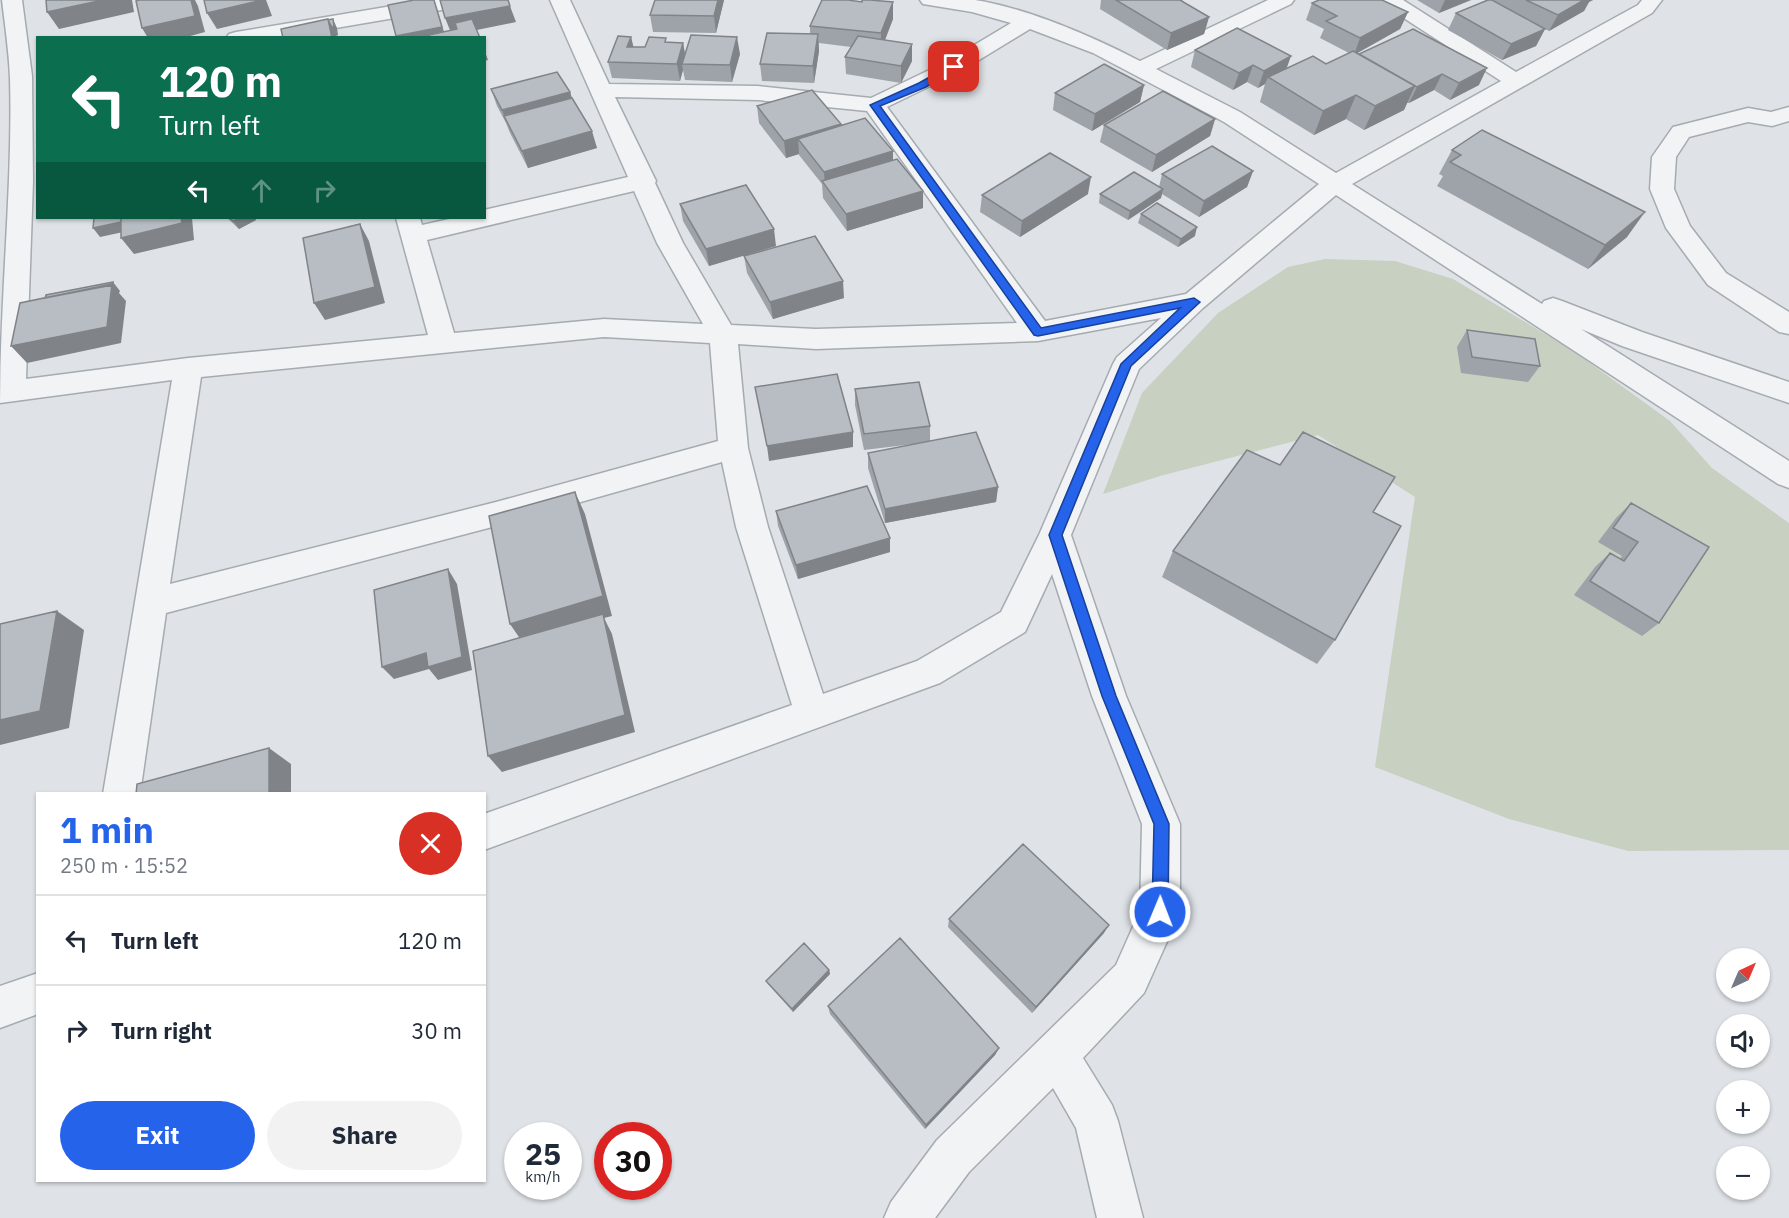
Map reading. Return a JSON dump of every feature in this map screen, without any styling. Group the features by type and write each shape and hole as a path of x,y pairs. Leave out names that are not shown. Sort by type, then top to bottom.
{"street":[{"path":"12,0 20,77 19,182 5,392 188,368 604,328 816,339 1038,332 1194,302"},
{"path":"259,36 348,28 433,2 465,0"},
{"path":"560,0 644,181 670,243 723,335 733,448 752,527 812,714"},
{"path":"930,0 974,6 1028,21 1100,49 1232,117 1789,476"},
{"path":"1140,69 1284,0"},
{"path":"1389,0 1515,81"},
{"path":"486,831 928,672 1013,622 1055,535 1126,364 1194,302 1334,184 1645,9 1652,0"},
{"path":"600,90 758,93 874,105 922,85 986,49 1028,21"},
{"path":"874,105 1038,332"},
{"path":"1789,114 1772,118 1748,115 1681,132 1664,157 1662,189 1678,228 1717,279 1789,325"},
{"path":"486,211 644,181"},
{"path":"444,344 410,226 446,219"},
{"path":"1479,277 1632,339 1789,393"},
{"path":"121,792 188,368"},
{"path":"151,603 496,514 733,448"},
{"path":"907,1218 953,1156 1130,979 1160,912 1161,824 1109,696 1055,535"},
{"path":"0,1007 36,994"},
{"path":"1057,1054 1096,1121 1120,1218"}],"green space":[{"path":"1325,259 1395,261 1453,279 1572,350 1670,421 1712,468 1789,523 1789,850 1628,851 1509,819 1375,767 1415,497 1318,435 1160,476 1103,494 1142,393 1218,313 1288,267"}],"building":[{"path":"46,0 103,0 47,12"},
{"path":"191,0 195,16 142,28 136,1"},
{"path":"204,0 262,0 207,13"},
{"path":"414,0 434,0 442,27 396,36 388,5"},
{"path":"440,0 508,0 510,6 445,18"},
{"path":"655,0 718,0 714,16 650,15"},
{"path":"822,0 893,2 881,33 810,26"},
{"path":"1116,0 1180,0 1209,17 1171,33"},
{"path":"1319,0 1382,0 1408,12 1360,38 1326,21 1337,16 1312,3"},
{"path":"1492,0 1545,29 1511,44 1456,13"},
{"path":"1526,0 1584,0 1558,15"},
{"path":"328,19 332,36 283,36 281,29"},
{"path":"333,19 334,27 332,27 328,20"},
{"path":"472,19 479,36 429,36 457,29 455,23"},
{"path":"1237,28 1291,56 1264,71 1253,65 1239,73 1195,50"},
{"path":"1413,29 1487,68 1459,83 1442,74 1417,87 1359,54"},
{"path":"767,33 818,34 813,66 760,64"},
{"path":"691,35 737,37 730,65 682,64"},
{"path":"618,36 631,37 627,47 645,47 649,37 666,38 665,42 683,43 677,64 608,62"},
{"path":"858,36 912,44 901,66 845,57"},
{"path":"1353,51 1415,86 1375,106 1356,95 1323,111 1268,77 1313,56 1326,64"},
{"path":"1104,64 1144,85 1095,114 1055,93"},
{"path":"557,72 570,92 502,110 491,89"},
{"path":"812,90 841,124 784,141 757,106"},
{"path":"1163,91 1215,119 1156,155 1104,125"},
{"path":"572,98 592,131 522,151 504,116"},
{"path":"865,118 893,151 824,172 798,139"},
{"path":"1482,130 1645,212 1605,245 1450,162 1461,155 1452,150"},
{"path":"1212,146 1253,171 1204,201 1162,174"},
{"path":"1050,153 1091,177 1022,221 982,195"},
{"path":"897,159 923,191 846,214 822,181"},
{"path":"1134,172 1163,189 1130,211 1100,194"},
{"path":"746,185 774,229 706,249 680,204"},
{"path":"1157,203 1197,227 1181,239 1141,214"},
{"path":"94,219 121,219 121,222 93,228"},
{"path":"121,219 181,219 182,223 121,238"},
{"path":"360,224 375,287 314,303 303,238"},
{"path":"815,236 843,281 770,302 744,256"},
{"path":"113,282 112,285 45,298 46,295"},
{"path":"112,284 107,327 11,346 20,303"},
{"path":"1467,330 1535,339 1540,366 1472,357"},
{"path":"837,374 853,432 767,446 755,387"},
{"path":"919,382 930,426 864,434 855,389"},
{"path":"976,432 998,487 885,509 868,453"},
{"path":"1303,432 1395,477 1373,512 1401,526 1335,640 1173,551 1247,450 1280,465"},
{"path":"867,486 890,538 796,565 776,511"},
{"path":"575,492 603,596 510,624 489,516"},
{"path":"1631,503 1709,547 1659,623 1590,581 1610,553 1624,561 1638,542 1613,528"},
{"path":"448,569 462,657 428,667 426,653 382,667 374,590"},
{"path":"57,611 40,711 0,720 0,624"},
{"path":"603,614 625,715 488,756 473,651"},
{"path":"269,748 269,792 136,792 137,784"},
{"path":"1023,844 1109,925 1036,1007 949,919"},
{"path":"900,938 999,1048 926,1125 828,1006"},
{"path":"804,943 829,970 792,1009 766,981"}],"route":[{"path":"954,67 922,85 874,105 1038,332 1194,302 1126,364 1055,535 1109,696 1161,824 1160,912"}]}
